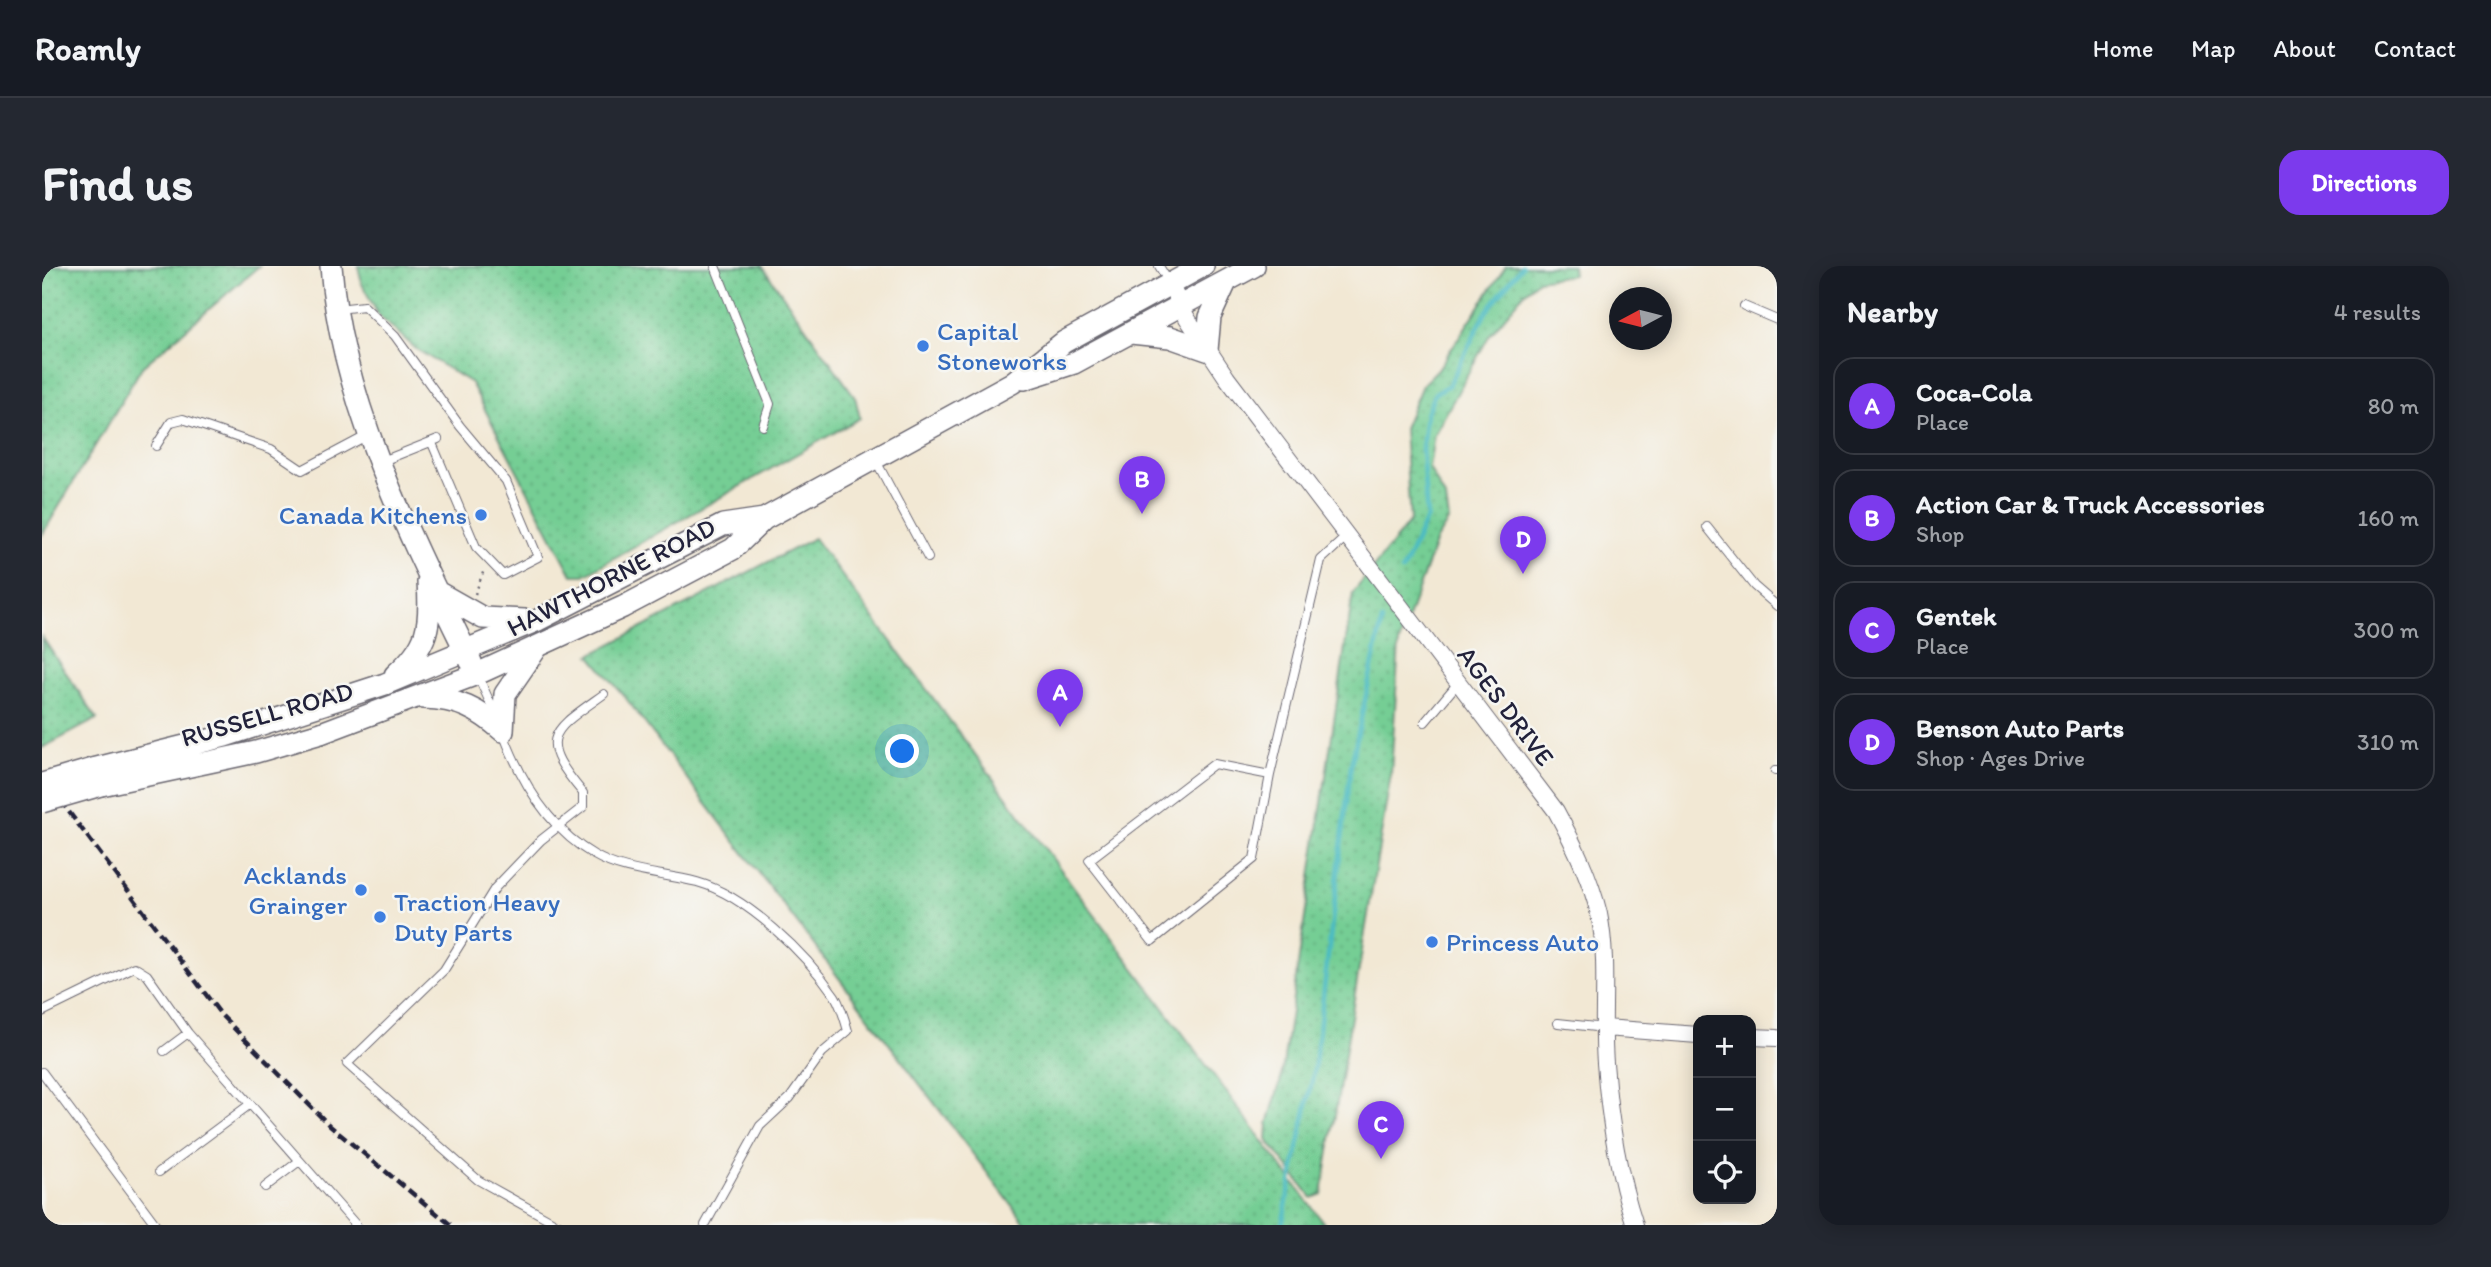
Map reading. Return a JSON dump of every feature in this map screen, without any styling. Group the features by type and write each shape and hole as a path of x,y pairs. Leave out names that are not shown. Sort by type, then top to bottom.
{"main road":[{"path":"331,266 335,309 346,365 368,435 477,674"},
{"name":"HAWTHORNE ROAD","path":"477,674 623,607 733,549 764,519 1012,383 1064,342 1164,275 1203,266"},
{"name":"HAWTHORNE ROAD","path":"1012,383 1074,363 1254,266"},
{"path":"1131,333 1170,337 1208,350 1210,317 1226,282"},
{"name":"HAWTHORNE ROAD","path":"465,650 538,620 723,525 764,519"},
{"path":"385,684 412,658 427,635 430,607 426,566"},
{"path":"438,593 483,618 538,620"},
{"path":"503,731 502,706 508,687 538,647"},
{"name":"RUSSELL ROAD","path":"42,802 97,777 385,684 465,650"},
{"name":"RUSSELL ROAD","path":"42,784 256,752 321,733 477,674"},
{"path":"415,698 464,703 484,714 503,731"}],"street":[{"name":"AGES DRIVE","path":"1164,275 1208,350 1556,811 1579,856 1599,915 1605,1062 1626,1198 1635,1225"},
{"path":"1605,1028 1693,1035"},
{"path":"1756,1037 1777,1038"}],"lane":[{"path":"715,266 770,404 763,426"},
{"path":"335,309 364,306 395,336 457,428 506,481 538,557 503,575 476,547 435,441 380,462"},
{"path":"1744,306 1777,320"},
{"path":"156,446 171,422 183,419 271,449 302,471 368,435"},
{"path":"874,459 929,558"},
{"path":"1707,527 1754,586 1777,606"},
{"path":"1270,775 1214,765 1089,860 1152,941 1254,859 1270,775 1321,560 1346,536"},
{"path":"477,674 522,777 556,826 594,855 626,867 701,883 737,901 761,918 799,956 835,997 843,1014 848,1031 822,1053 790,1098 760,1126 705,1225"},
{"path":"1425,722 1458,683"},
{"path":"559,1225 478,1181 347,1064 444,970 495,888 556,826 583,807 583,793 555,756 553,745 561,725 604,694"},
{"path":"42,1012 134,967 147,975 188,1033 298,1162 356,1225"},
{"path":"1558,1023 1605,1028"},
{"path":"164,1051 188,1033"},
{"path":"42,1072 156,1225"},
{"path":"159,1172 249,1105"},
{"path":"265,1186 298,1162"}],"path":[{"path":"472,603 488,559"}],"green space":[{"path":"42,266 259,266 142,367 42,535"},
{"path":"358,266 762,266 855,397 860,418 584,575 572,575 471,383 416,349 378,315 362,284"},
{"path":"1506,266 1572,266 1573,275 1538,280 1524,293 1489,336 1434,435 1429,468 1446,499 1449,520 1436,540 1399,643 1391,774 1322,1194 1312,1198 1267,1140 1268,1124 1281,1079 1353,593 1410,521 1404,428 1422,385 1438,369"},
{"path":"814,538 1325,1225 1027,1225 625,697 590,655"},
{"path":"42,637 97,719 42,748"}],"waterway":[{"path":"1402,571 1427,517 1422,449 1426,414 1435,393 1449,385 1486,312 1522,266"},
{"path":"1282,1225 1314,1071 1351,765 1382,621"}],"railway":[{"path":"42,776 222,1016 330,1126 451,1225"}],"place":[{"name":"Capital Stoneworks","path":"923,346"},
{"name":"Action Car & Truck Accessories","path":"1142,514"},
{"name":"Canada Kitchens","path":"481,515"},
{"name":"Benson Auto Parts","path":"1523,574"},
{"name":"Coca-Cola","path":"1060,727"},
{"name":"Acklands Grainger","path":"361,890"},
{"name":"Traction Heavy Duty Parts","path":"380,917"},
{"name":"Princess Auto","path":"1432,942"},
{"name":"Gentek","path":"1381,1159"}]}
